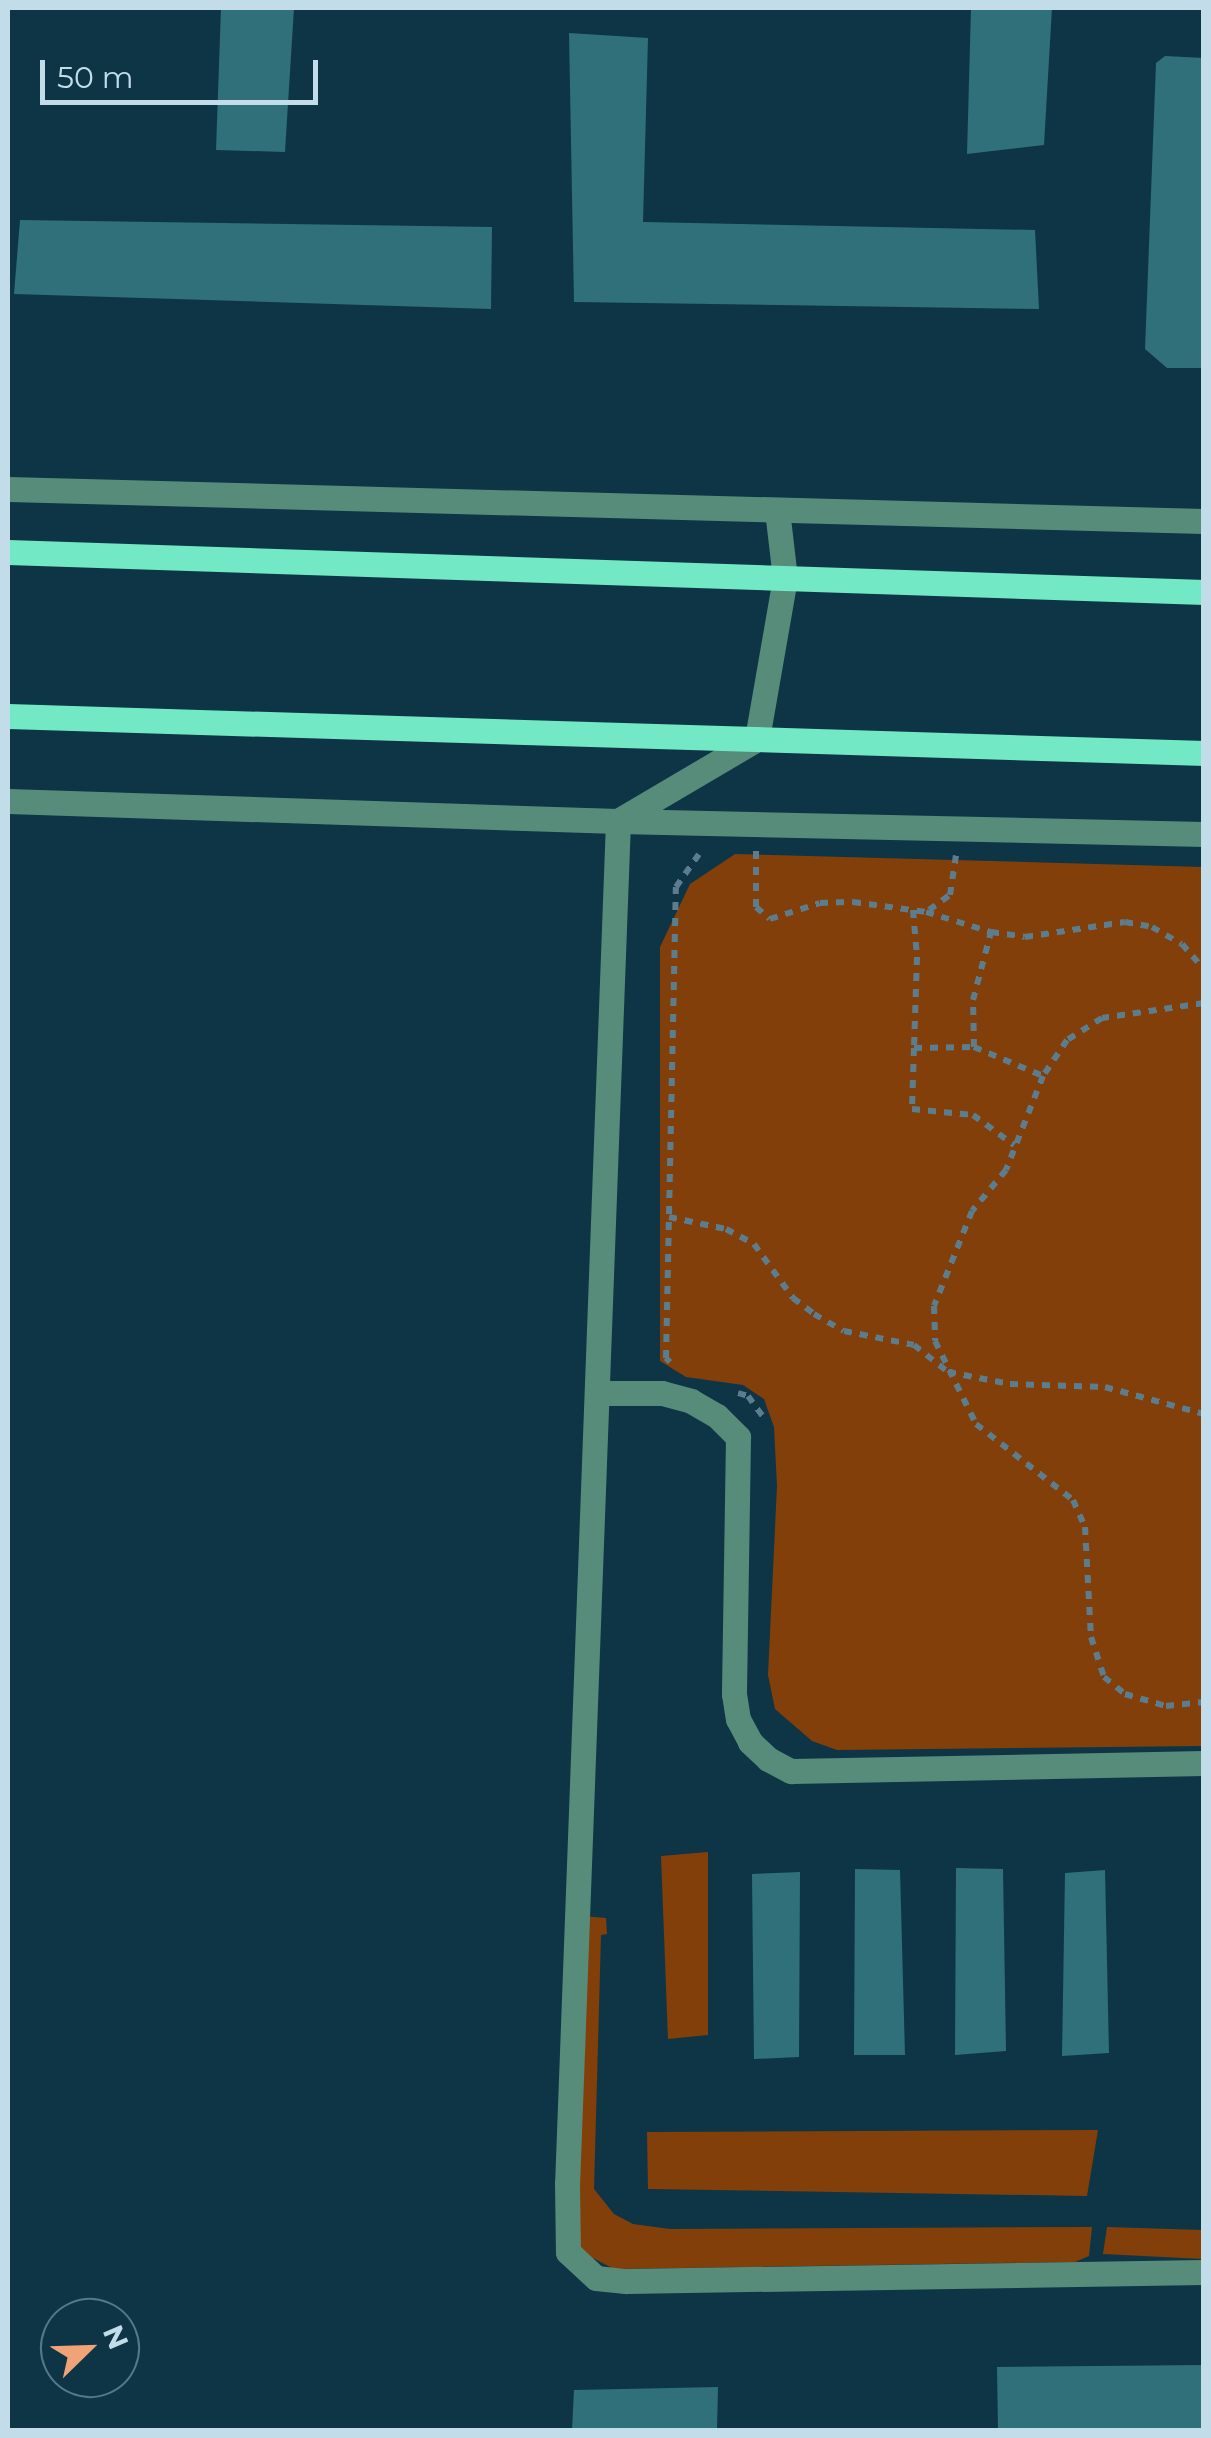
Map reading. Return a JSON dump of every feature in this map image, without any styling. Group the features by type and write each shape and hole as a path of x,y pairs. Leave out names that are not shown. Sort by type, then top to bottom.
{"main road":[{"path":"8,552 1204,592"},
{"path":"8,716 1204,752"}],"street":[{"path":"8,489 1204,522"},
{"path":"618,821 757,739 785,578 777,510"},
{"path":"8,801 618,821 957,840 1204,834"},
{"path":"618,821 567,2183 568,2252 596,2278 626,2281 1204,2272"},
{"path":"597,1393 662,1393 691,1401 717,1416 738,1437 734,1694 738,1719 750,1742 768,1759 791,1770 1204,1763"}],"path":[{"path":"938,851 957,840"},
{"path":"957,840 976,852"},
{"path":"926,912 950,895 957,840"},
{"path":"741,844 756,845 756,908 770,919 820,903 926,912 991,932 1025,936 1125,922 1152,927 1182,944 1204,969"},
{"path":"675,1368 666,1358 676,886 693,856 710,850"},
{"path":"913,910 917,957 912,1109 973,1115 1015,1146"},
{"path":"974,1047 972,1000 991,932"},
{"path":"1204,1003 1102,1018 1067,1040 1043,1076 1006,1170 972,1211 934,1306 935,1341 976,1424 1073,1500 1084,1528 1091,1637 1104,1677 1125,1694 1166,1706 1204,1702"},
{"path":"914,1048 974,1047 1043,1076"},
{"path":"668,1218 726,1229 754,1244 793,1298 814,1314 844,1331 914,1345 948,1372 1010,1384 1105,1387 1204,1414"},
{"path":"732,1392 748,1396 763,1412 765,1428"}],"shaded area":[{"path":"735,854 1203,867 1203,1746 837,1750 812,1741 775,1709 768,1675 777,1486 774,1427 764,1399 743,1385 686,1377 660,1361 660,947 690,884"},
{"path":"708,1852 708,2035 668,2039 661,1856"},
{"path":"582,1916 606,1918 607,1934 601,1935 594,2189 614,2214 633,2224 670,2229 1092,2227 1089,2256 1075,2262 614,2269 576,2248"},
{"path":"1098,2130 1087,2196 648,2189 647,2132"},
{"path":"1107,2227 1203,2230 1203,2259 1103,2254"}],"building":[{"path":"221,8 294,8 285,152 216,150"},
{"path":"971,8 1052,8 1044,145 967,154"},
{"path":"569,33 648,38 643,222 1035,230 1039,309 574,302"},
{"path":"1165,56 1204,58 1204,368 1167,368 1145,349 1156,63"},
{"path":"20,220 492,227 491,309 14,294"},
{"path":"956,1868 1003,1869 1006,2051 955,2055"},
{"path":"855,1869 900,1870 905,2055 854,2055"},
{"path":"1105,1870 1109,2053 1062,2056 1065,1873"},
{"path":"800,1872 799,2057 754,2059 752,1874"},
{"path":"1204,2365 1204,2430 998,2430 997,2367"},
{"path":"718,2387 717,2430 572,2430 574,2390"}]}
